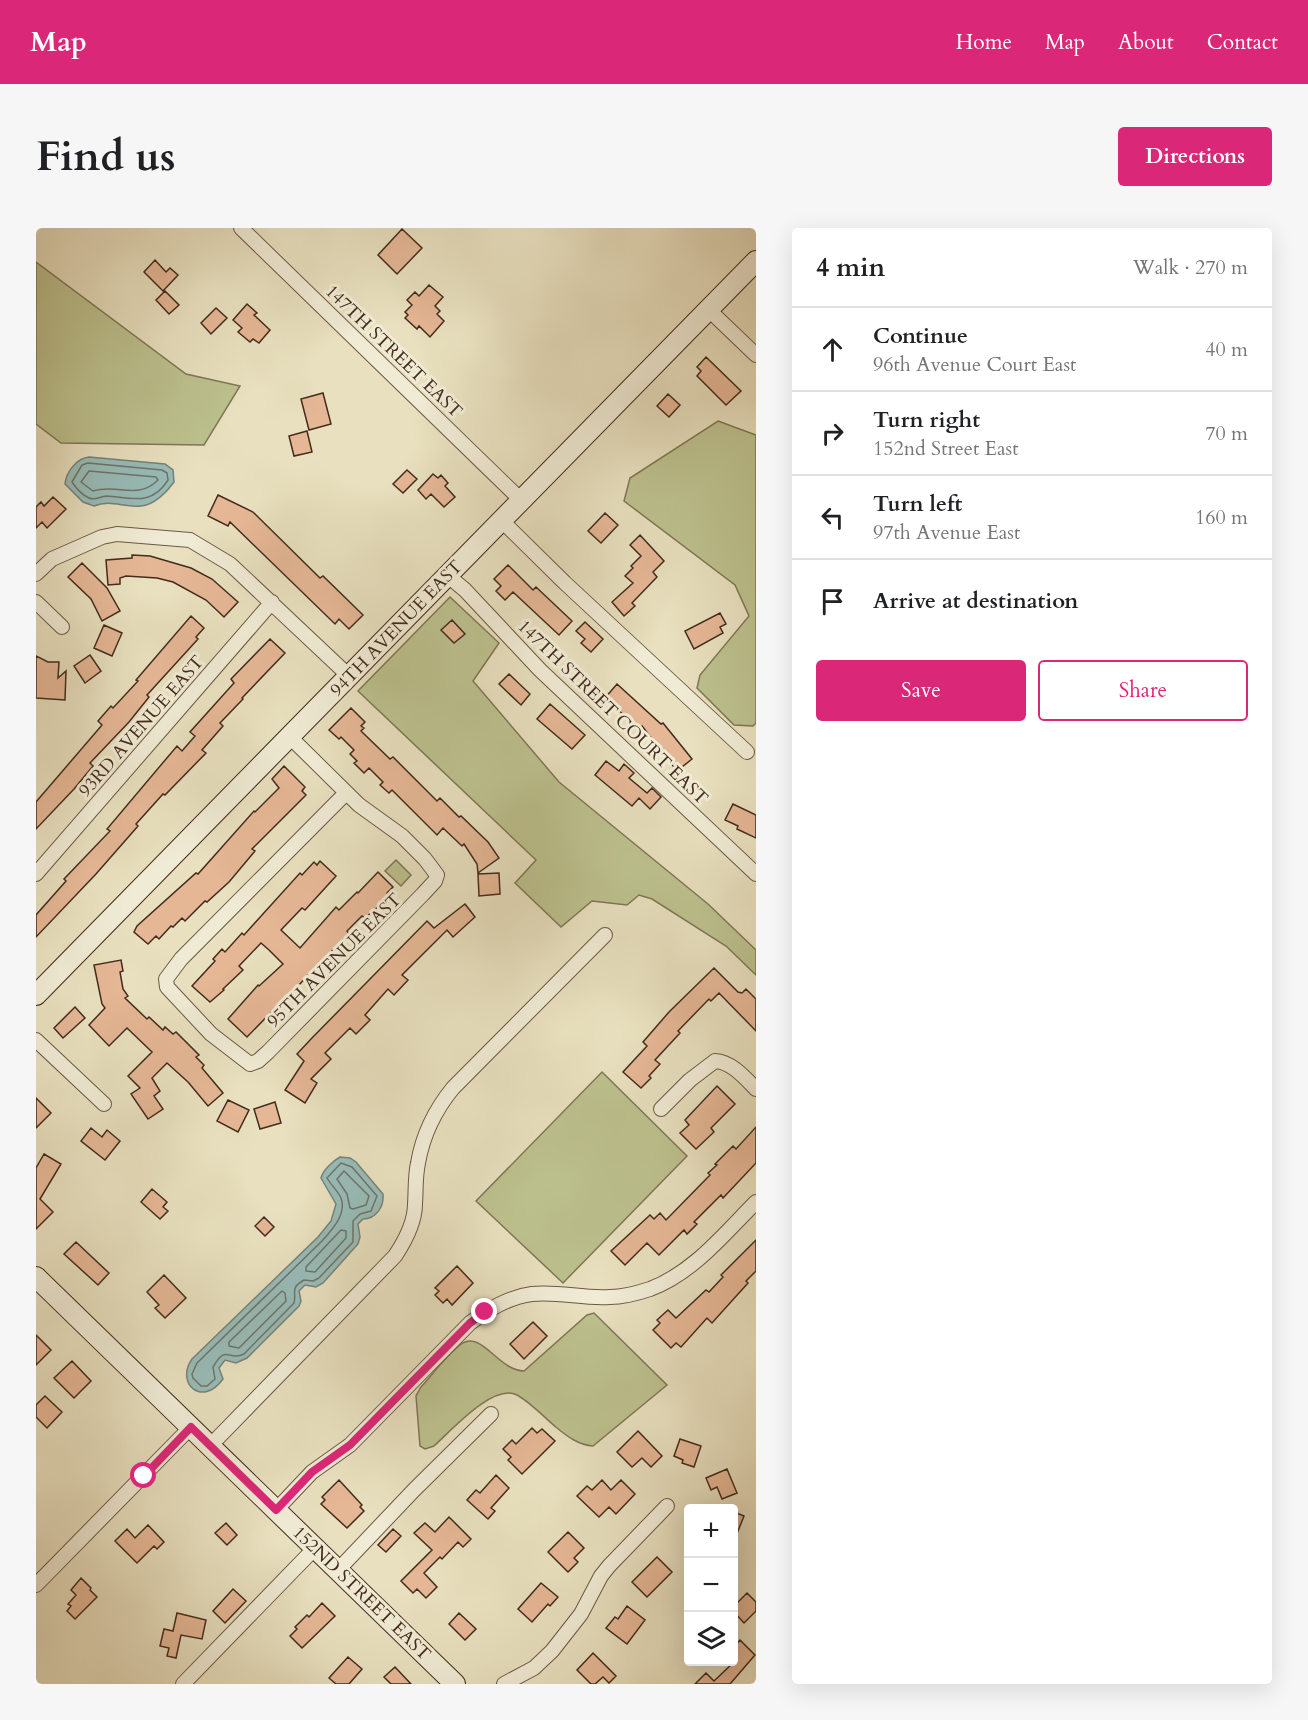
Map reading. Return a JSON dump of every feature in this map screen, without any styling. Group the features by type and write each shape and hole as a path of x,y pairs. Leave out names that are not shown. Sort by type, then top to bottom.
{"main road":[{"name":"94TH AVENUE EAST","path":"36,995 756,261"},
{"name":"152ND STREET EAST","path":"37,1281 455,1684"}],"street":[{"name":"147TH STREET EAST","path":"241,228 521,500"},
{"path":"709,310 756,356"},
{"path":"501,520 565,583 747,752"},
{"path":"36,574 52,559 102,537 117,534 190,540 230,564 349,675"},
{"name":"147TH STREET COURT EAST","path":"447,575 465,590 540,670 574,699 756,874"},
{"path":"36,602 62,627"},
{"name":"93RD AVENUE EAST","path":"36,874 272,602"},
{"path":"290,737 346,793"},
{"name":"95TH AVENUE EAST","path":"346,793 369,813 402,836 437,875 435,881 268,1052 258,1061 250,1064 211,1034 167,987 166,979 182,959 346,793"},
{"path":"210,1446 395,1256 405,1239 416,1206 415,1178 420,1150 430,1124 444,1099 605,935"},
{"path":"36,1040 104,1104"},
{"path":"661,1109 690,1080 715,1061 720,1061 735,1069 756,1089"},
{"path":"276,1510 312,1472 350,1445 470,1323 485,1312 530,1294 551,1293 610,1298 651,1288 674,1279 696,1261 756,1202"},
{"path":"338,1570 491,1414"},
{"path":"36,1585 191,1427"},
{"path":"504,1684 534,1668 552,1651 581,1614 601,1576 667,1506"},
{"path":"183,1684 315,1548"}],"green space":[{"path":"36,262 186,374 240,386 204,445 61,443 36,424"},
{"path":"718,421 756,435 756,723 753,726 734,725 697,688 700,675 749,616 735,585 624,501 630,478"},
{"path":"450,597 499,643 473,681 559,782 708,904 756,950 756,975 726,946 652,899 639,895 627,905 592,901 561,927 515,883 536,860 358,691"},
{"path":"396,860 411,875 401,886 385,871"},
{"path":"602,1072 687,1156 563,1283 476,1201"},
{"path":"594,1313 667,1385 593,1446 578,1442 557,1428 522,1398 507,1393 496,1396 473,1410 434,1446 425,1449 420,1446 416,1396 439,1366 460,1345 468,1341 475,1342 506,1365 524,1371 587,1315"}],"water":[{"path":"89,457 165,464 173,470 174,482 160,497 146,505 106,503 94,506 83,502 65,484 67,475 73,466"},
{"path":"340,1157 350,1158 356,1162 383,1194 382,1203 375,1215 363,1219 358,1224 360,1237 358,1244 323,1283 316,1287 305,1285 299,1291 301,1301 299,1306 247,1358 236,1363 225,1360 219,1368 223,1379 215,1387 199,1392 193,1389 187,1376 192,1359 318,1237 331,1221 336,1204 321,1178 329,1166"}],"building":[{"path":"402,229 422,248 397,274 378,255"},
{"path":"155,260 166,272 170,268 178,275 163,291 144,272"},
{"path":"429,285 443,297 435,306 440,311 437,314 444,321 430,337 419,326 417,329 405,318 408,315 405,312 412,305 407,300 415,292 419,296"},
{"path":"165,291 179,305 169,314 156,300"},
{"path":"247,304 257,313 254,315 270,330 259,343 253,339 250,342 238,332 242,328 233,320"},
{"path":"216,308 227,318 211,334 201,323"},
{"path":"706,357 741,391 726,405 697,376 701,371 697,367"},
{"path":"323,393 331,424 309,430 301,399"},
{"path":"668,394 680,405 669,417 657,406"},
{"path":"307,431 312,452 294,456 289,436"},
{"path":"407,470 417,479 403,493 393,484"},
{"path":"433,474 438,478 441,475 448,483 445,486 455,497 444,507 431,494 426,499 418,490"},
{"path":"218,495 253,512 320,578 323,576 363,615 349,629 339,619 335,624 230,522 228,526 208,516"},
{"path":"53,497 66,509 47,528 42,522 36,528 36,507 41,502 44,506"},
{"path":"605,513 618,525 601,543 588,531"},
{"path":"640,535 664,561 653,572 657,577 632,603 635,606 624,616 612,602 633,583 625,576 641,556 630,545"},
{"path":"132,555 150,556 191,568 212,579 238,602 224,617 206,600 173,582 157,578 126,576 120,578 120,584 108,585 106,560 132,558"},
{"path":"82,563 107,588 120,611 102,621 91,599 68,577"},
{"path":"508,565 533,590 536,587 572,621 559,635 513,592 505,600 496,591 501,586 494,579"},
{"path":"720,613 726,624 720,627 723,633 694,649 685,631"},
{"path":"191,616 204,628 196,637 198,639 147,695 149,697 129,722 90,763 93,766 74,789 36,829 36,802 102,725 98,721 138,681 136,680"},
{"path":"452,620 465,634 454,643 441,630"},
{"path":"585,622 603,639 591,652 581,643 585,639 576,631"},
{"path":"104,625 122,633 112,656 94,648"},
{"path":"270,639 285,653 220,723 223,726 202,750 206,753 165,795 163,794 96,874 36,937 36,915 66,881 64,879 110,831 107,829 177,746 182,751 195,736 190,732 234,683 231,679"},
{"path":"90,655 101,671 85,683 74,666"},
{"path":"36,656 48,662 59,662 58,678 66,671 65,700 36,698"},
{"path":"509,674 530,694 521,705 499,684"},
{"path":"617,684 661,724 663,723 692,759 677,771 642,726 639,729 605,698"},
{"path":"550,704 585,735 572,749 537,719"},
{"path":"351,708 365,722 361,726 364,728 361,731 390,759 393,757 437,801 440,798 459,817 461,816 488,842 499,858 478,873 477,864 464,844 462,846 443,828 437,835 392,790 389,793 380,785 383,782 369,768 364,773 354,763 357,761 350,754 354,750 341,737 339,739 329,730"},
{"path":"606,761 619,771 624,764 634,773 629,778 647,793 652,788 661,797 650,809 639,798 632,806 595,775"},
{"path":"284,766 305,787 302,791 306,795 252,849 255,851 229,882 185,921 182,918 159,939 156,936 148,944 134,932 137,926 196,873 198,874 254,811 279,788 272,779"},
{"path":"733,804 756,815 756,838 725,820"},
{"path":"320,861 336,876 305,910 302,908 281,930 300,948 336,907 339,910 378,872 393,887 380,905 365,918 362,916 347,931 349,934 291,996 289,994 247,1037 228,1019 258,985 283,964 269,950 261,943 239,966 243,970 210,1002 192,986 215,961 213,959 222,949 225,952 242,933 244,935 300,873 302,875 314,862 317,865"},
{"path":"499,873 500,894 479,896 478,874"},
{"path":"465,904 475,917 453,937 447,930 402,975 408,980 394,995 388,989 365,1015 370,1020 356,1034 350,1028 325,1053 331,1059 311,1079 317,1083 305,1103 285,1090 304,1061 297,1054 311,1039 427,921 434,928"},
{"path":"121,960 123,971 120,972 123,989 128,996 125,998 147,1019 149,1017 163,1030 165,1027 173,1034 176,1032 199,1055 196,1057 204,1065 202,1068 223,1093 208,1106 188,1082 167,1063 152,1078 160,1091 154,1096 163,1109 148,1119 131,1094 140,1088 128,1076 152,1052 127,1028 109,1046 89,1025 105,1008 102,1004 94,965"},
{"path":"714,968 738,992 742,993 746,989 756,999 756,1031 719,993 711,1001 709,999 678,1031 680,1033 655,1060 660,1064 641,1088 623,1072 647,1046 643,1042 669,1012"},
{"path":"75,1007 85,1018 63,1038 54,1028"},
{"path":"717,1086 735,1104 711,1128 714,1132 696,1149 680,1133 689,1125 685,1120"},
{"path":"36,1098 51,1113 36,1128"},
{"path":"228,1100 249,1110 238,1132 217,1121"},
{"path":"275,1102 281,1123 260,1129 254,1109"},
{"path":"756,1127 756,1163 723,1198 721,1195 694,1222 697,1224 687,1234 684,1230 659,1255 647,1243 625,1265 611,1251 650,1215 654,1219 660,1213 666,1220 710,1175 708,1173 717,1165 715,1164 733,1146 736,1149"},
{"path":"91,1128 102,1137 107,1130 120,1141 105,1160 81,1141"},
{"path":"44,1154 61,1164 40,1199 53,1212 36,1229 36,1168"},
{"path":"152,1189 167,1202 163,1207 168,1211 160,1219 141,1202"},
{"path":"264,1217 274,1227 265,1236 255,1226"},
{"path":"756,1240 756,1271 746,1281 748,1283 712,1323 707,1318 681,1347 676,1343 671,1348 653,1330 660,1323 657,1320 668,1310 676,1318 706,1290 709,1292 723,1277 721,1275"},
{"path":"76,1242 109,1273 98,1285 64,1254"},
{"path":"457,1266 473,1283 452,1305 447,1299 443,1303 435,1295 439,1291 435,1288"},
{"path":"164,1275 186,1298 165,1318 155,1308 159,1305 147,1292"},
{"path":"533,1322 547,1336 524,1359 510,1344"},
{"path":"36,1335 51,1350 36,1365"},
{"path":"72,1361 91,1381 74,1398 54,1378"},
{"path":"45,1396 62,1412 47,1428 36,1417 36,1405"},
{"path":"532,1428 537,1433 542,1429 555,1441 522,1474 508,1460 511,1457 503,1449 512,1440 516,1444"},
{"path":"638,1431 662,1456 651,1467 642,1458 632,1467 617,1452"},
{"path":"680,1439 701,1446 694,1467 682,1463 683,1460 674,1456"},
{"path":"727,1469 737,1493 722,1499 717,1487 711,1490 706,1478"},
{"path":"496,1475 509,1488 491,1508 495,1511 488,1519 467,1500 476,1490 480,1493"},
{"path":"339,1480 362,1505 360,1507 364,1511 347,1528 321,1504 325,1500 322,1497"},
{"path":"602,1480 611,1490 621,1480 635,1494 616,1514 609,1507 599,1517 577,1496 587,1486 592,1490"},
{"path":"738,1514 744,1516 738,1531"},
{"path":"449,1517 471,1539 463,1547 458,1542 424,1573 437,1587 426,1598 417,1589 413,1593 401,1581 432,1550 414,1533 425,1523 435,1532"},
{"path":"226,1523 237,1535 227,1545 215,1533"},
{"path":"148,1525 164,1542 157,1549 154,1546 137,1563 115,1541 127,1529 135,1538"},
{"path":"393,1529 401,1536 386,1552 378,1545"},
{"path":"568,1532 584,1548 574,1558 578,1562 568,1572 548,1552"},
{"path":"657,1557 672,1572 647,1597 632,1582"},
{"path":"81,1578 97,1597 75,1619 67,1611 71,1606 68,1604 76,1595 71,1590"},
{"path":"541,1583 558,1597 550,1606 548,1604 532,1622 518,1609"},
{"path":"233,1589 246,1601 225,1623 213,1611"},
{"path":"747,1593 756,1602 756,1611 744,1623 738,1616 738,1602"},
{"path":"322,1603 335,1616 302,1648 290,1636 297,1629 295,1627 307,1615 309,1617"},
{"path":"627,1606 645,1620 627,1644 606,1628 615,1617 618,1619"},
{"path":"177,1613 206,1620 202,1639 181,1635 176,1658 167,1656 169,1648 160,1646 164,1629 173,1631"},
{"path":"459,1613 476,1629 465,1640 449,1624"},
{"path":"740,1640 755,1655 730,1684 695,1684 706,1673 714,1681 730,1666 738,1666 738,1642"},
{"path":"593,1653 616,1676 609,1683 603,1677 595,1684 591,1684 577,1670"},
{"path":"348,1657 362,1669 349,1684 336,1684 329,1678"},
{"path":"395,1667 411,1684 391,1684 384,1677"}],"route":[{"path":"144,1476 191,1427 276,1510 312,1472 350,1445 470,1323 485,1312"}]}
